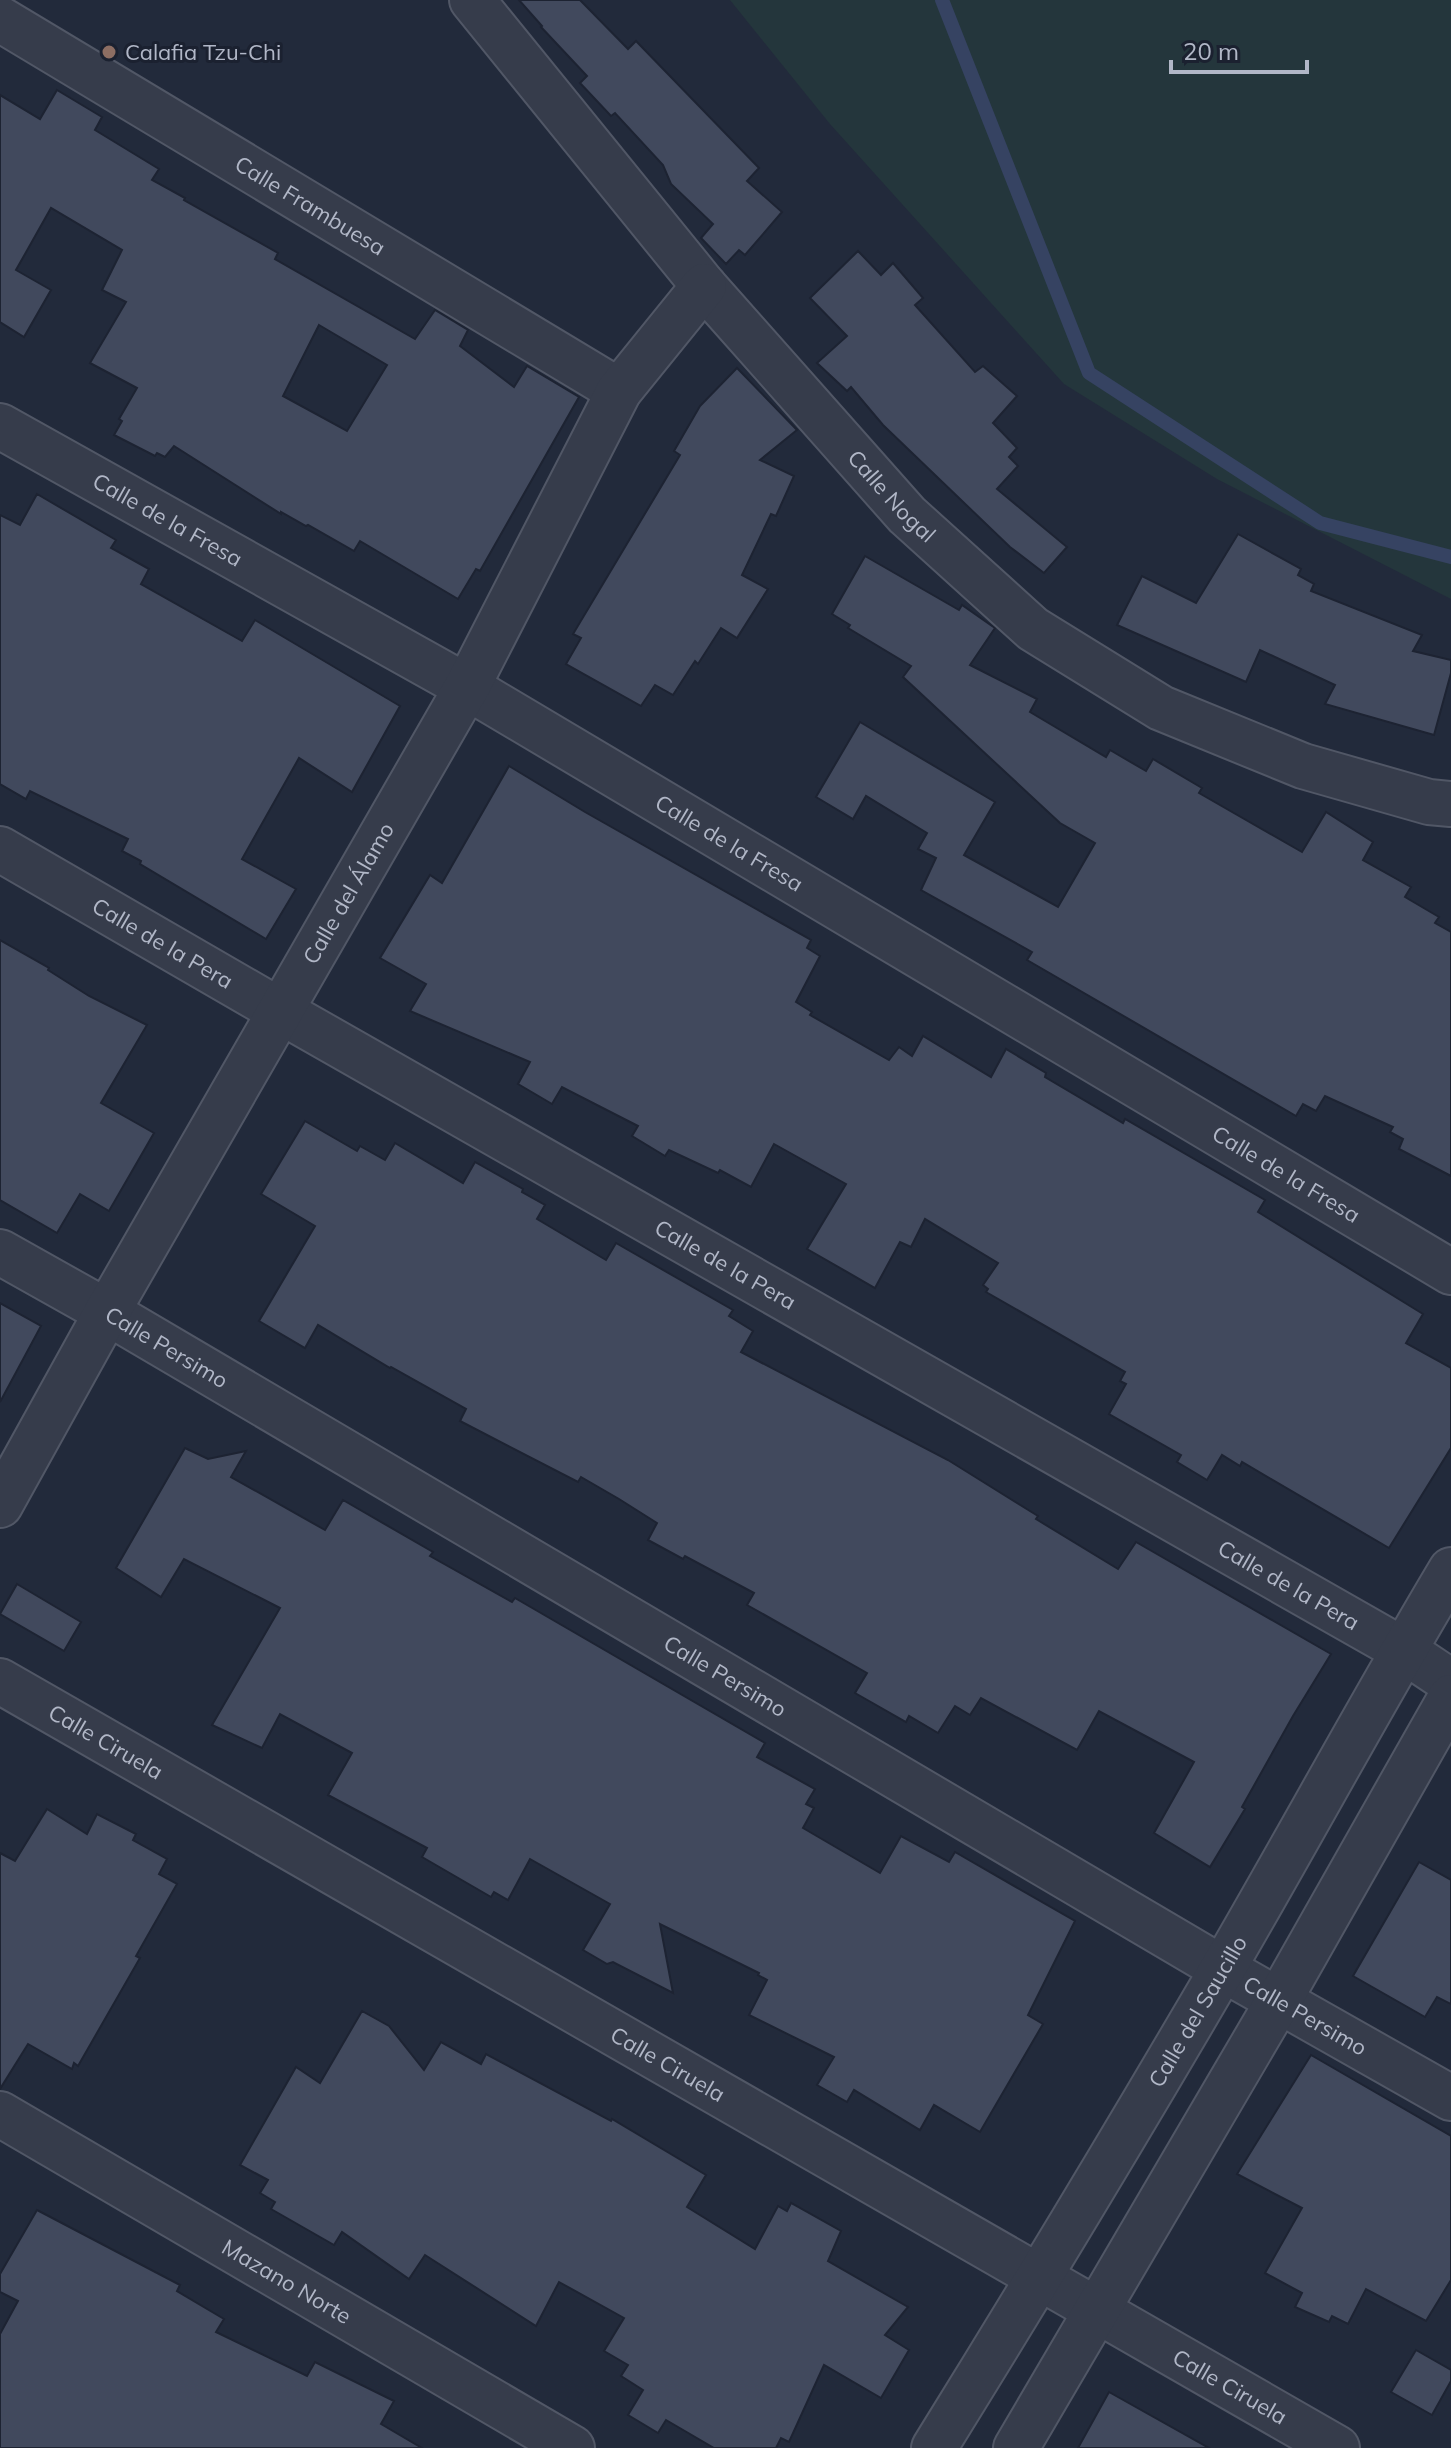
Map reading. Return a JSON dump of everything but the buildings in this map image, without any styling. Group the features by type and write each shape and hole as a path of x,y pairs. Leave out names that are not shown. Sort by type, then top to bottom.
{"street":[{"name":"Calle Nogal","path":"472,0 704,286 907,515 1033,629 1161,708 1303,766 1429,802 1451,804"},
{"name":"Calle Frambuesa","path":"0,19 619,391"},
{"name":"Calle del Álamo","path":"0,1505 107,1312 467,687 619,391 704,286"},
{"name":"Calle de la Fresa","path":"0,426 467,687 1451,1272"},
{"name":"Calle de la Pera","path":"0,849 1403,1650 1451,1682"},
{"name":"Calle Persimo","path":"0,1252 1223,1969 1451,2098"},
{"name":"Calle del Saucillo","path":"934,2448 1040,2278 1223,1969 1451,1570"},
{"name":"Calle Ciruela","path":"0,1681 1337,2448"},
{"path":"1016,2448 1279,2000 1451,1697"},
{"name":"Mazano Norte","path":"0,2114 572,2448"}],"shaded area":[{"path":"730,0 1451,0 1451,599 1217,479 1064,384 830,124"}],"waterway":[{"path":"942,0 1089,373 1320,523 1451,557"}],"place":[{"name":"Calafia Tzu-Chi","path":"109,52"}]}
